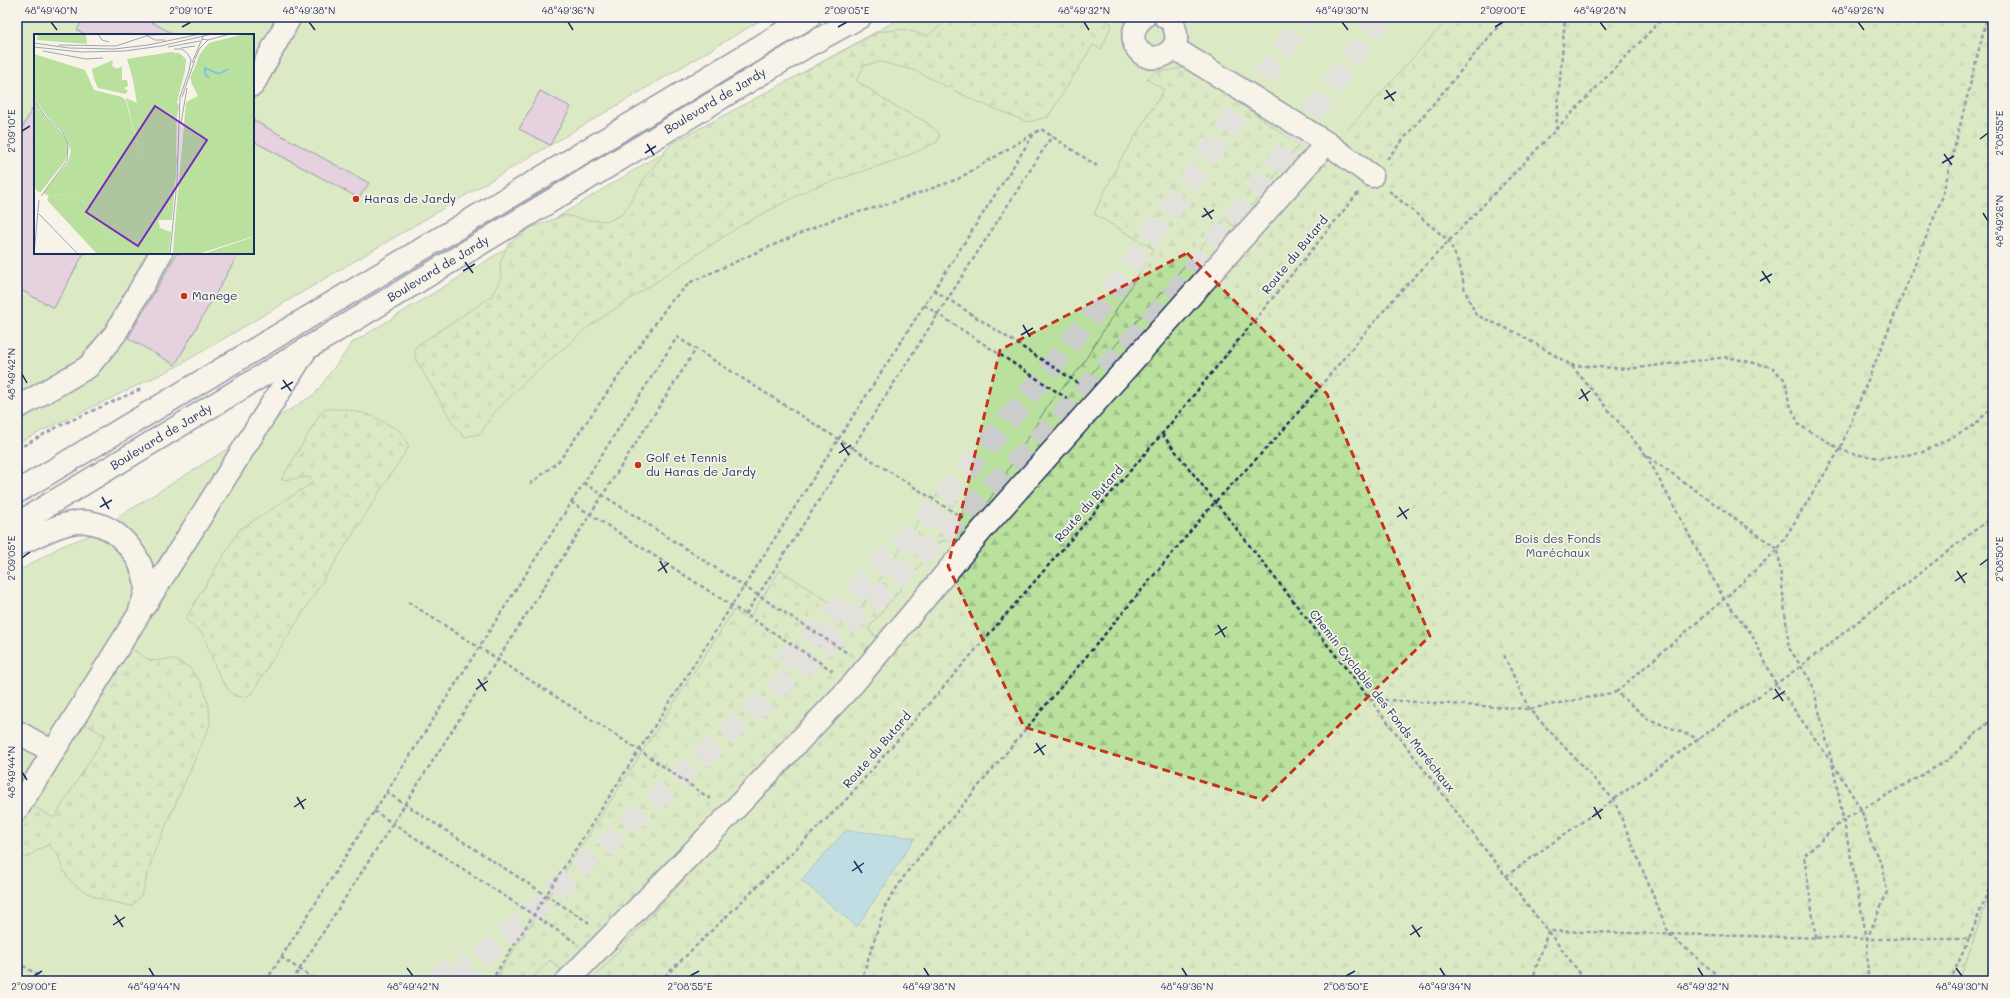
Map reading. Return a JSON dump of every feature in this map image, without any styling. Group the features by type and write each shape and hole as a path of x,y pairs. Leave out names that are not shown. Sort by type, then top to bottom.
{"main road":[{"path":"254,83 290,17"},
{"name":"Boulevard de Jardy","path":"17,492 809,17"},
{"name":"Boulevard de Jardy","path":"17,524 794,54 860,17"},
{"path":"1134,19 1132,37 1137,50 1149,58 1163,57 1174,48 1177,38 1175,28 1168,18"},
{"path":"1174,48 1327,143 1372,176"},
{"path":"567,981 731,813 853,684 982,530 1327,143"},
{"path":"17,408 88,367 115,334 160,254"},
{"path":"17,810 138,614 307,348"},
{"path":"17,545 55,526 86,522 113,531 137,555 146,586 138,614"},
{"path":"18,732 53,752"}],"path":[{"name":"Route du Butard","path":"660,981 844,802 1162,434 1372,176 1506,17"},
{"path":"1556,130 1565,17"},
{"path":"861,981 886,904 907,872 1214,503 1279,436 1397,295 1664,17"},
{"path":"1370,699 1529,709 1616,692 1724,599 1778,549 1840,449 1942,198 1986,17"},
{"path":"530,484 560,460 670,301 691,282 834,220 888,204 958,179 1042,129 1097,166"},
{"path":"491,981 1034,134"},
{"path":"746,614 1052,136"},
{"path":"1372,176 1449,241 1460,266 1465,291 1476,315 1517,333 1571,365 1646,455 1724,599 1751,633 1776,684 1832,762 1861,810 1872,846 1882,864 1887,892 1867,939"},
{"path":"934,290 1094,404"},
{"path":"924,305 1094,404"},
{"path":"266,981 677,337 982,530"},
{"path":"292,981 696,349"},
{"path":"1571,365 1628,369 1727,357 1772,367 1785,380 1789,402 1799,425 1840,449 1853,454 1881,458 1921,453 1973,426 1993,407"},
{"name":"Chemin Cyclable des Fonds Maréchaux","path":"1162,434 1214,503 1370,699 1586,981"},
{"path":"1646,455 1778,549 1789,648 1812,683 1832,762 1867,939 1868,981"},
{"path":"584,483 758,594 867,666"},
{"path":"571,502 853,684"},
{"path":"1506,876 1801,666 1993,516"},
{"path":"408,602 639,750 731,813"},
{"path":"1504,655 1529,709 1614,800 1669,934 1724,981"},
{"path":"1616,692 1648,719 1700,739"},
{"path":"1816,938 1804,856 1843,820 1948,760 1993,718"},
{"path":"386,792 611,936"},
{"path":"374,811 593,954"},
{"path":"1950,981 1993,880"},
{"path":"1532,981 1548,931 1867,939 1969,938"},
{"path":"281,958 317,981"},
{"path":"17,962 47,981"}],"highlighted area":[{"path":"1187,253 1327,394 1430,636 1263,800 1024,727 948,566 1000,350"}],"green space":[{"name":"Haras de Jardy","path":"17,17 766,17 176,367 17,443"},
{"name":"Golf et Tennis du Haras de Jardy","path":"903,17 1464,17 604,981 17,981 17,572 60,547 88,536 315,394 352,343 698,131"},
{"path":"952,17 1100,17 1112,24 1101,50 1093,45 1048,117 1028,122 973,100 916,71 881,62 865,65 856,80 893,105 928,123 940,134 937,142 905,157 810,189 740,226 588,327 526,381 494,413 480,434 464,437 454,425 415,358 415,347 491,297 501,278 500,263 508,244 530,228 565,215 586,220 608,221 623,214 642,182 671,144 878,32 904,29 927,36"},
{"name":"Bois des Fonds Maréchaux","path":"1450,17 1993,17 1993,884 1959,981 591,981 894,650 967,563 1248,239"},
{"path":"1184,68 1199,75 1299,145 1235,227 1225,219 1091,374 1102,384 965,541 940,541 868,629 880,639 565,974 550,960 530,981 494,981 734,610 748,620 780,570 854,618 940,490 980,515 1050,402 1080,368 1154,249 1094,214 1119,162 1164,90 1147,79 1156,72"},
{"path":"323,409 346,409 370,415 399,430 409,446 251,694 245,697 234,696 223,683 203,634 185,619 239,530 312,483 310,477 281,480"},
{"path":"130,648 151,661 173,659 189,667 202,684 209,706 210,725 153,855 142,894 132,906 94,896 78,887 71,881 62,869 57,853 48,845 26,858 17,852 17,830 31,805 54,818 105,736 84,723"},
{"path":"1993,884 1993,981 1959,981"}],"water":[{"path":"846,830 915,838 857,927 801,880"}],"building":[{"path":"84,17 143,17 173,34 85,34 77,30"},
{"path":"540,91 571,107 550,145 519,129"},
{"path":"34,106 34,254 83,254 54,308 17,288 17,137"},
{"path":"254,121 369,183 359,198 254,142"},
{"name":"Manege","path":"176,254 238,254 175,365 128,338"}],"tunnel":[{"path":"783,664 934,510 1018,408 1121,279 1305,17"},
{"path":"456,981 892,584 1046,432 1166,304 1279,160 1380,17"},
{"path":"436,981 464,956"}],"place":[{"name":"Haras de Jardy","path":"356,199"},
{"name":"Manege","path":"184,296"},
{"name":"Golf et Tennis du Haras de Jardy","path":"638,465"}]}
